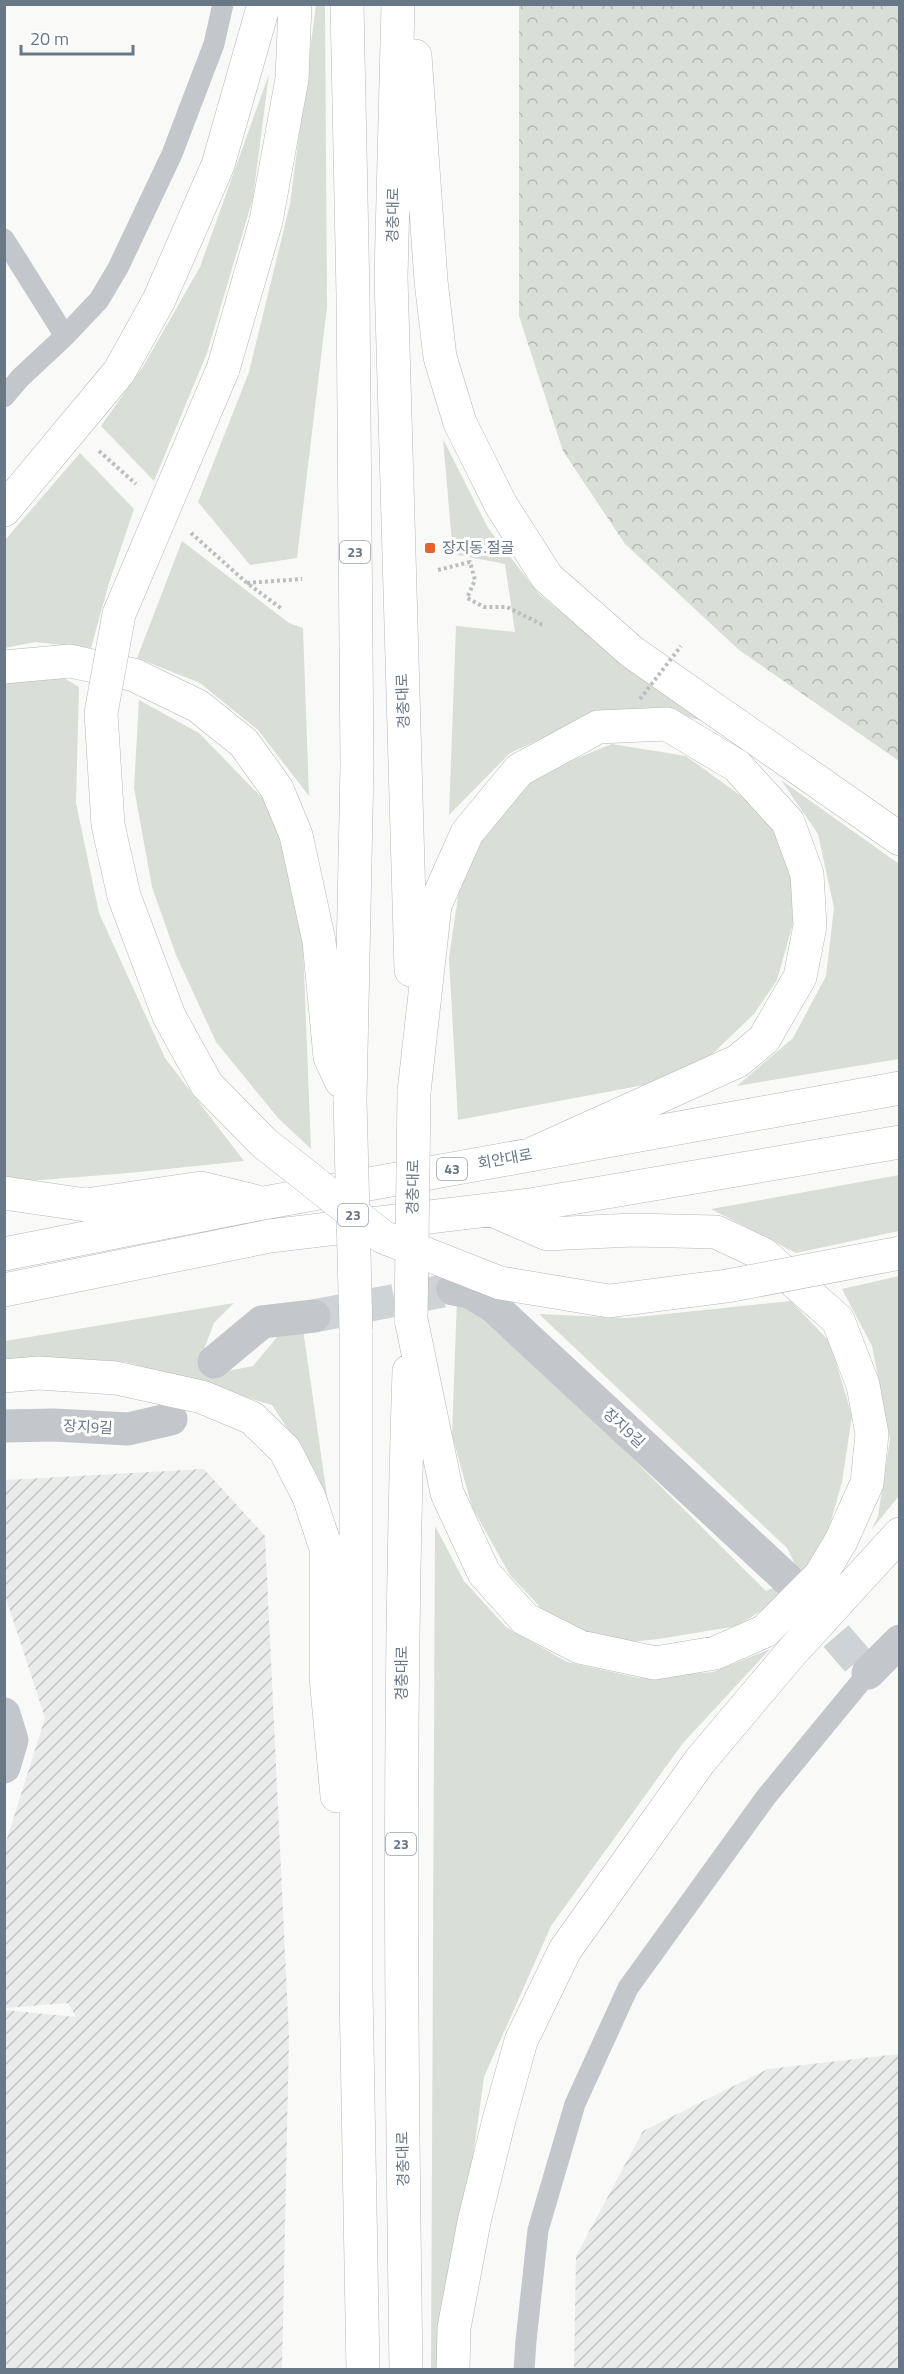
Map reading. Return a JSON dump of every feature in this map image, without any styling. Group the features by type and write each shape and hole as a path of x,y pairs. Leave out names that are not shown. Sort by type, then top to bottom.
{"main road":[{"path":"4,510 119,372 159,300 218,165 264,4"},
{"path":"295,4 292,79 266,221 223,369 119,614 101,712 108,825 124,897 169,1016 207,1085 263,1142 383,1237 500,1283 609,1301 727,1286 900,1253"},
{"name":"23","path":"347,4 353,295 357,765 350,1100 356,1330 356,1990 363,2370"},
{"name":"경충대로","path":"398,4 392,277 414,1092 411,1319 403,1563 401,1927 406,2370"},
{"path":"411,4 431,281 440,357 460,423 501,505 547,577 632,652 900,839"},
{"path":"4,667 70,661 134,675 198,706 244,743 277,789 296,835 319,941 330,1057 350,1100"},
{"path":"414,1092 435,905 467,833 519,770 588,732 598,727 667,724 737,766 788,822 807,874 810,926 800,977 764,1039 738,1061 534,1153"},
{"name":"회안대로","path":"4,1254 264,1203 900,1088"},
{"path":"4,1290 270,1236 492,1210 900,1142"},
{"path":"4,1193 86,1205 201,1188 264,1203"},
{"path":"411,1319 447,1493 484,1573 525,1619 580,1647 655,1664 715,1653 765,1631 820,1576 841,1541 867,1483 872,1434 863,1385 838,1320 763,1254 716,1232 633,1230 548,1234 492,1210"},
{"path":"4,1376 38,1373 116,1378 202,1397 252,1418 285,1450 309,1497 326,1548 326,1677 356,1990"},
{"path":"453,2370 454,2328 467,2257 499,2120 521,2041 565,1950 700,1761 791,1653 900,1534"}],"street":[{"name":"장지9길","path":"453,1289 470,1292 494,1307 787,1579"},
{"path":"214,1362 262,1322 314,1316"},
{"name":"장지9길","path":"4,1426 54,1425 128,1429 171,1419"},
{"path":"868,1673 900,1641"},
{"path":"4,1714 12,1740 4,1767"}],"lane":[{"path":"4,397 20,378 99,300 123,258 172,154 214,44 223,4"},
{"path":"4,239 65,336"},
{"path":"525,2370 538,2230 575,2104 628,1988 766,1797 868,1673"}],"path":[{"path":"438,570 470,562 475,580 467,598 484,607 507,607 546,626"},
{"path":"282,609 247,583 303,579"},
{"path":"631,693 640,699 681,646"}],"shaded area":[{"path":"204,1469 265,1536 289,2037 282,2369 5,2369 5,2010 76,2017 68,2003 5,2008 5,1845 45,1718 5,1595 5,1480"},
{"path":"899,2054 899,2369 574,2369 576,2256 643,2131 768,2069"}],"green space":[{"path":"316,5 325,5 327,307 297,558 250,565 198,502 249,372 290,204"},
{"path":"519,5 899,5 899,761 739,650 625,544 563,451 519,316"},
{"path":"269,74 253,198 207,353 154,481 101,426 144,365 200,267"},
{"path":"443,439 488,528 539,594 624,663 712,724 662,709 594,715 510,753 449,815 456,626 515,632 505,564 453,554"},
{"path":"80,453 134,509 109,583 91,648 35,642 5,648 5,540"},
{"path":"182,541 289,623 303,628 309,796 258,730 200,683 137,658"},
{"path":"59,675 79,687 76,803 99,913 165,1058 244,1161 15,1182 5,1178 4,684"},
{"path":"139,700 199,733 269,805 288,863 303,945 311,1149 278,1118 216,1042 176,955 152,887 134,788"},
{"path":"612,744 686,756 759,809 786,851 798,906 777,980 754,1014 706,1060 660,1082 458,1120 449,958 461,876 494,820 538,774"},
{"path":"781,780 899,864 899,1059 737,1086 793,1038 826,976 834,908 818,834"},
{"path":"899,1175 899,1231 796,1253 711,1209"},
{"path":"899,1276 899,1496 872,1529 878,1516 890,1439 872,1346 842,1289"},
{"path":"457,1298 477,1304 766,1591 776,1586 795,1564 787,1548 539,1314 628,1318 791,1301 830,1342 852,1416 842,1482 824,1545 780,1599 737,1626 659,1639 611,1644 554,1622 510,1575 472,1507 452,1435"},
{"path":"234,1303 214,1323 203,1352 222,1372 253,1366 283,1330 303,1329 332,1531 314,1469 272,1405 126,1362 5,1360 5,1341"},
{"path":"435,1526 464,1581 506,1627 567,1662 639,1678 713,1672 770,1649 683,1743 551,1926 484,2077 444,2369 431,2370"}],"tunnel":[{"path":"314,1316 453,1289"},
{"path":"804,1599 868,1673"}],"place":[{"name":"장지동.절골","path":"430,548"}]}
